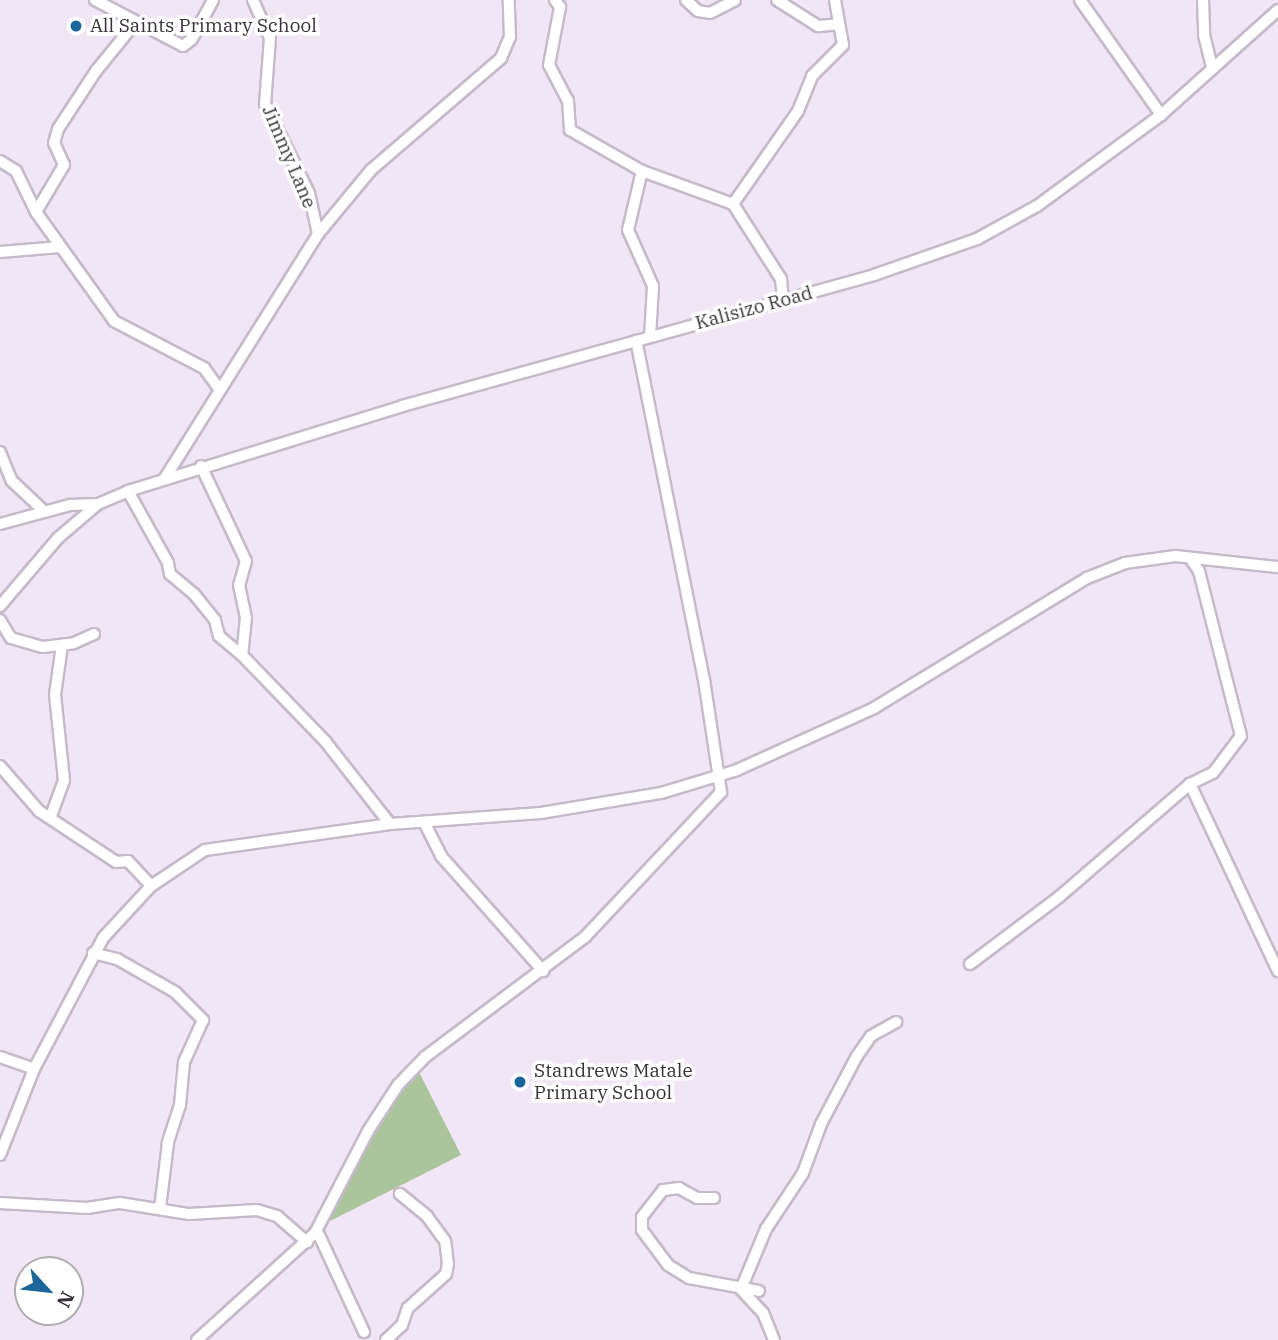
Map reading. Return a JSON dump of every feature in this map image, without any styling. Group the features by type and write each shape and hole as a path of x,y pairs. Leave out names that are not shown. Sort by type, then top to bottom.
{"street":[{"path":"95,0 183,46 192,40 213,0"},
{"name":"Jimmy Lane","path":"253,0 270,38 265,104 309,193 318,234"},
{"path":"165,478 318,234 371,170 495,66 510,37 509,0"},
{"path":"555,0 559,7 549,65 568,101 570,130 642,171 733,205 781,279 783,302"},
{"path":"686,0 698,11 710,13 735,0"},
{"path":"777,0 818,26 839,24"},
{"path":"733,205 798,111 812,76 841,50 844,40 835,0"},
{"path":"1080,0 1161,115"},
{"path":"1203,0 1204,35 1212,66"},
{"name":"Kalisizo Road","path":"98,504 201,466 650,337 783,302 977,239 1046,200 1161,115 1212,66 1278,10"},
{"path":"36,212 64,165 54,143 58,130 96,71 136,22"},
{"path":"0,161 16,172 36,212 114,321 204,368 220,390"},
{"path":"642,171 628,230 653,286 650,337"},
{"path":"0,252 60,247"},
{"path":"197,1340 307,1242 398,1085 425,1057 543,971 612,912 674,838 716,797 723,786 636,341"},
{"path":"0,452 12,481 44,511"},
{"path":"201,466 246,561 239,585 246,618 242,655"},
{"path":"128,491 170,574 194,594 215,620 219,636 242,655 325,741 390,824"},
{"path":"0,524 44,511 98,504"},
{"path":"0,606 58,538 98,504"},
{"path":"0,1155 34,1069 93,953 151,886 205,850 390,824 541,813 661,793 721,775 874,708 1087,578 1140,558 1189,558 1278,567"},
{"path":"970,964 1059,897 1190,784 1213,773 1241,736 1199,571 1189,558"},
{"path":"0,620 11,638 43,647 62,645 93,634"},
{"path":"51,816 64,780 55,695 62,645"},
{"path":"0,766 39,811 51,816 116,862 128,861 151,886"},
{"path":"1190,784 1278,971"},
{"path":"424,822 441,856 543,971"},
{"path":"93,953 117,960 175,992 203,1020 184,1062 160,1208"},
{"path":"741,1289 766,1229 803,1173 821,1124 857,1056 871,1035 895,1023"},
{"path":"0,1057 34,1069"},
{"path":"713,1198 697,1198 679,1188 663,1190 642,1217 642,1230 679,1273 699,1282 759,1291"},
{"path":"386,1340 402,1325 408,1308 446,1274 448,1265 445,1241 427,1216 400,1194"},
{"path":"0,1203 87,1208 120,1203 189,1214 267,1212 307,1242"},
{"path":"319,1235 364,1332"},
{"path":"741,1289 762,1313 774,1340"}],"green space":[{"path":"418,1070 461,1155 328,1222 387,1108"}],"place":[{"name":"All Saints Primary School","path":"76,26"},
{"name":"Standrews Matale Primary School","path":"520,1082"}]}
